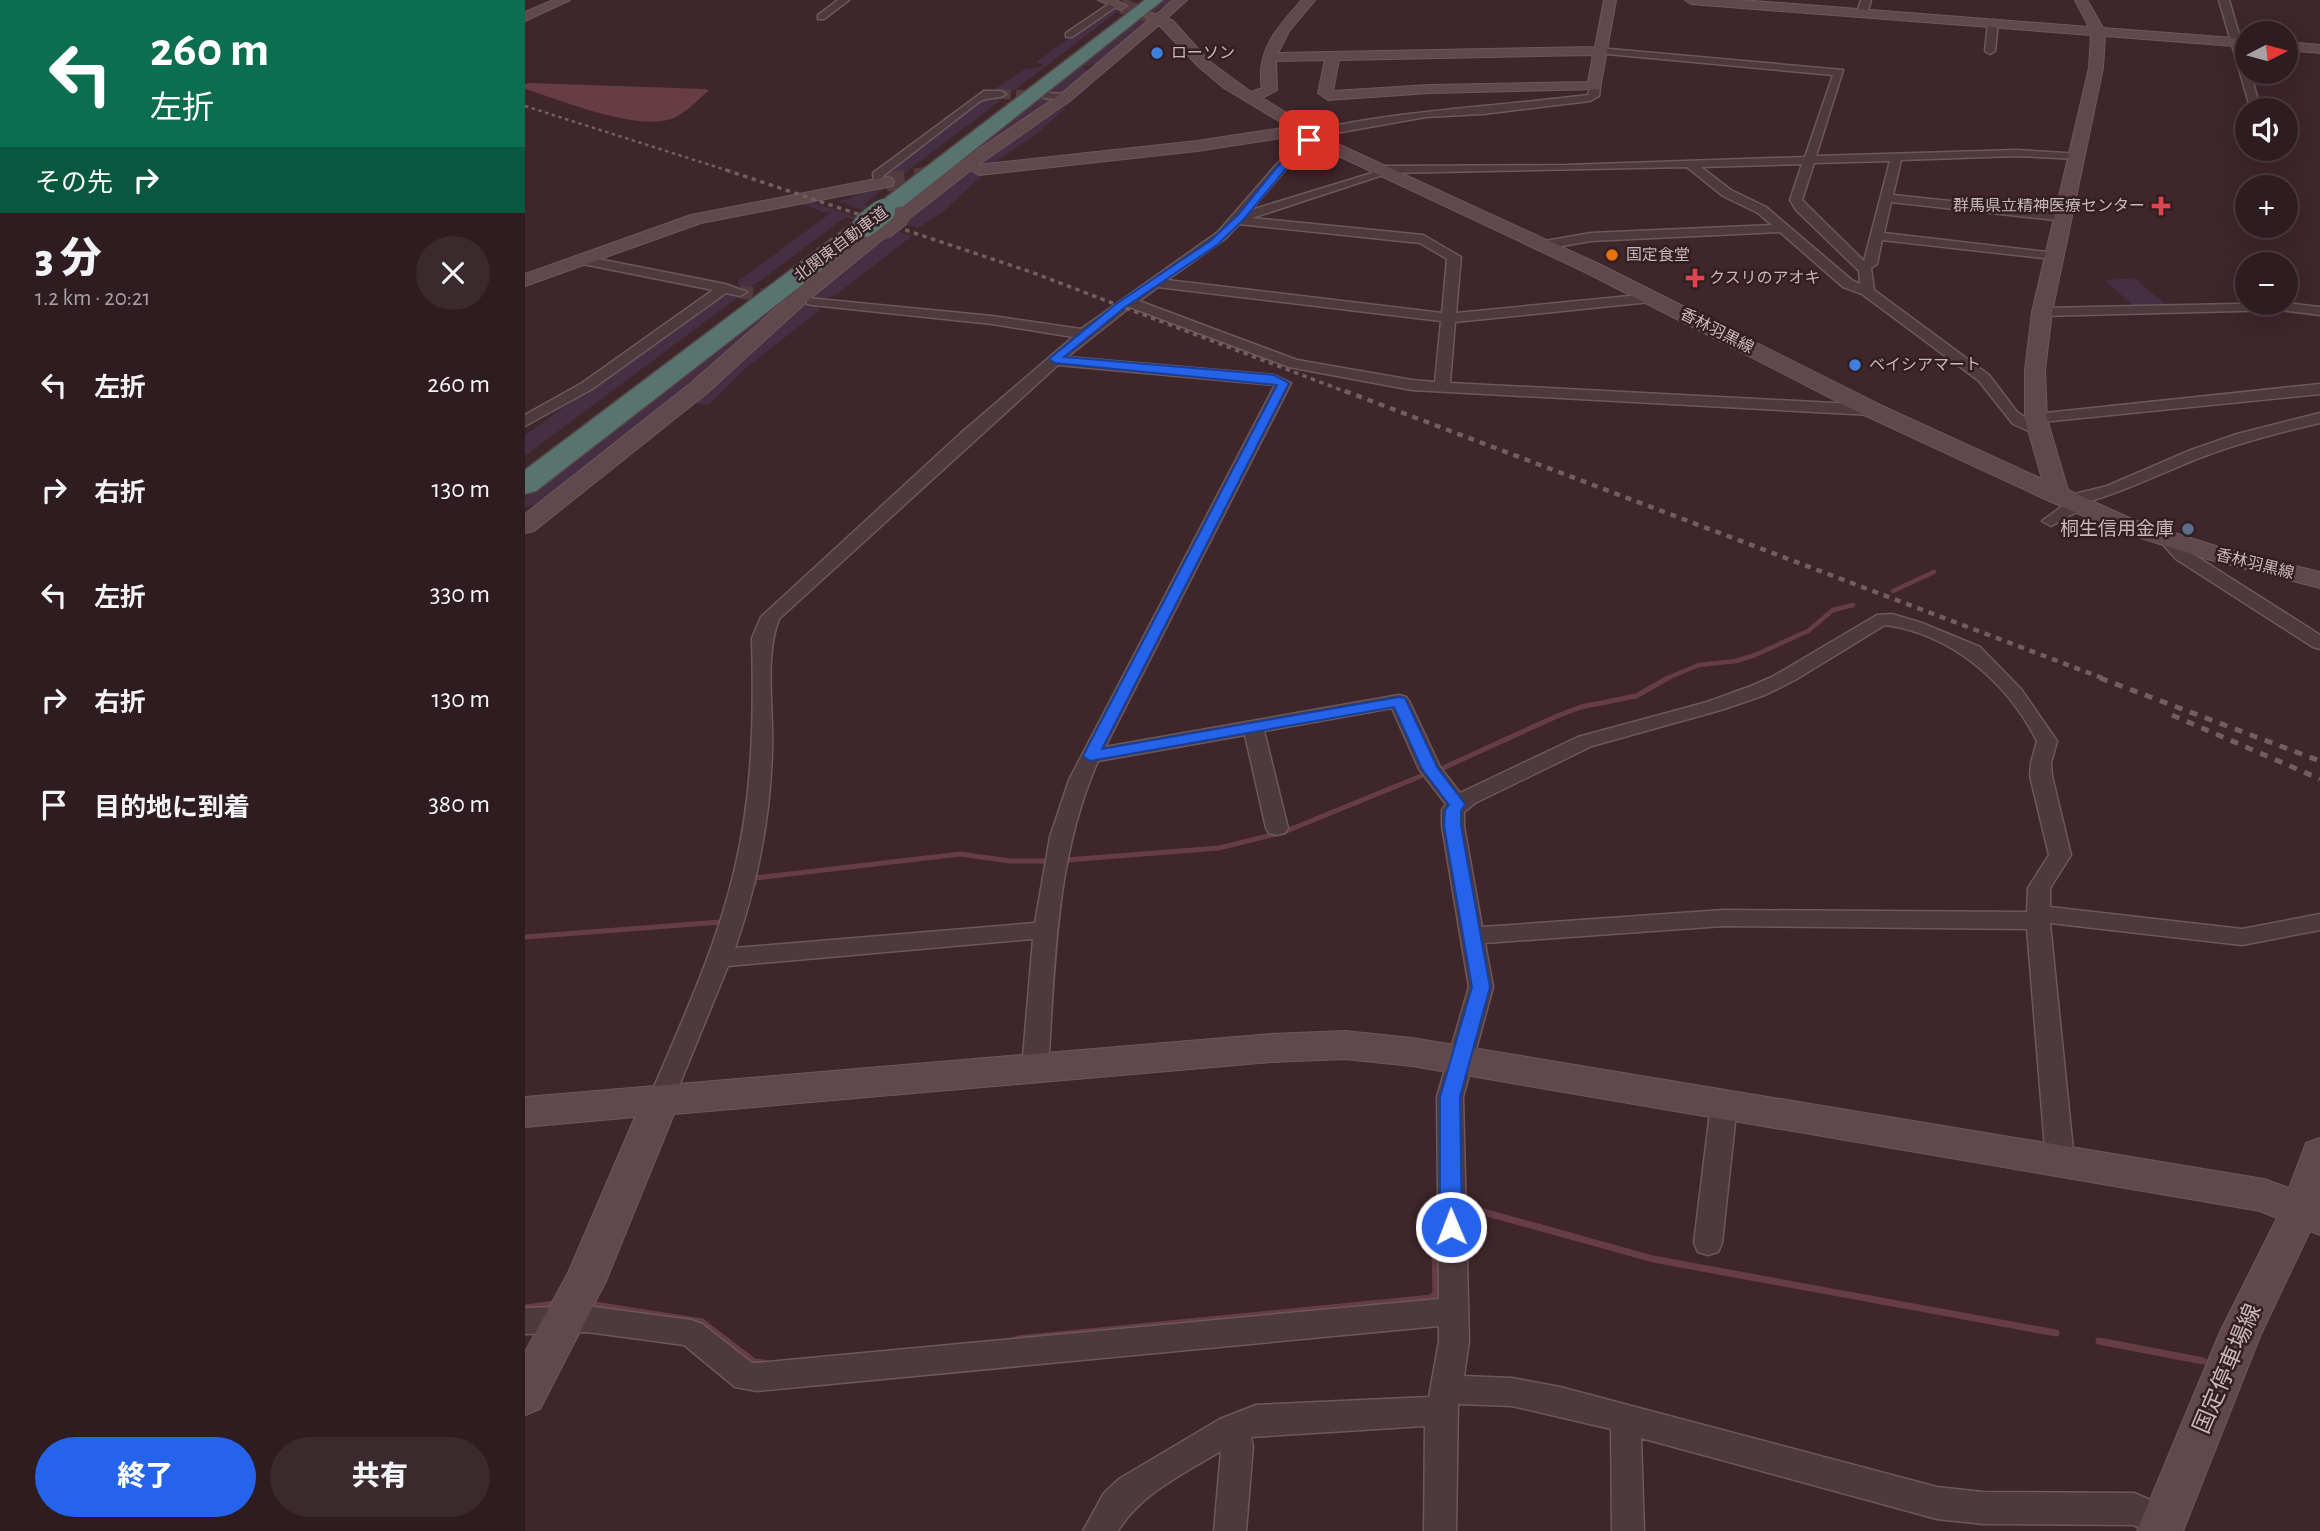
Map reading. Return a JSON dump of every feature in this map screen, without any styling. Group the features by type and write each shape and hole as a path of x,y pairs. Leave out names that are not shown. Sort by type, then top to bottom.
{"highway":[{"name":"北関東自動車道","path":"525,485 1151,8"},
{"name":"北関東自動車道","path":"525,467 876,218"}],"street":[{"path":"525,17 564,0"},
{"path":"821,17 844,0"},
{"path":"525,526 699,387 805,293 876,218 963,168 1066,97 1151,8 1181,0"},
{"path":"1249,98 1270,90 1267,75 1275,41 1309,0"},
{"path":"979,170 1309,134 1426,114 1483,111 1588,98 1594,96 1599,51 1610,0"},
{"path":"1691,0 1864,7 1993,23 2235,42"},
{"path":"2067,500 2057,488 2038,425 2035,370 2042,312 2096,68 2098,31 2081,0"},
{"path":"2224,0 2235,26"},
{"path":"1069,36 1112,2"},
{"name":"香林羽黒線","path":"1151,8 1214,73 1249,98 1309,134 1379,171 1545,246 1872,410 2067,500 2168,540 2320,580"},
{"path":"1990,51 1993,23"},
{"path":"2298,47 2320,49"},
{"path":"1271,57 1599,51 1839,72 1796,194 1797,205 1862,266 1865,270 1867,291"},
{"path":"1333,55 1325,94 1328,96 1430,89 1595,86"},
{"path":"525,280 697,219 882,183 877,175 975,100 984,94 1001,94"},
{"path":"1048,96 1066,97"},
{"path":"525,1395 567,1320 661,1101 718,958 746,874 761,780 762,638 770,617 779,606 1084,334 1213,243 1240,218 1308,141 1309,134"},
{"path":"1240,218 1379,171 1896,159 2017,153 2078,156"},
{"path":"1862,266 1870,264 1896,159"},
{"path":"1690,164 1727,193 1762,210 1848,284 1867,291 1989,383 2014,418 2038,425 2320,389"},
{"path":"1886,198 2064,217"},
{"path":"1240,218 1423,239 1454,257 1442,387"},
{"path":"1545,246 1591,237 1783,228"},
{"path":"1877,236 2055,257"},
{"path":"525,421 587,386 733,290 583,260"},
{"path":"1155,283 1449,318 1650,298"},
{"path":"813,301 992,320 1084,334"},
{"path":"1128,302 1294,365 1412,385 1872,410"},
{"path":"2042,312 2279,306 2320,311"},
{"path":"1035,1069 1046,930 1055,860 1071,801 1090,756 1283,383 1274,379 1055,359"},
{"path":"2051,521 2067,500 2107,493 2197,453 2320,418"},
{"path":"2168,540 2182,555 2320,643"},
{"path":"1440,1531 1444,1400 1454,1341 1450,1097 1481,987 1453,826 1453,810 1457,804 1594,739 1703,711 1752,693 1814,662 1874,622 1884,619 1946,639 1976,653 2032,716 2046,736 2041,776 2060,855 2039,888 2038,918 2060,1160"},
{"path":"1090,756 1399,701 1430,769 1457,804"},
{"path":"1253,727 1277,828"},
{"path":"1472,936 1723,918 2038,918 2242,937 2320,922"},
{"path":"718,958 1046,930"},
{"path":"525,1112 1271,1048 1345,1045 1382,1047 2263,1195 2311,1214"},
{"path":"1709,1243 1724,1104"},
{"name":"国定停車場線","path":"2162,1527 2241,1332 2311,1214 2320,1154"},
{"path":"525,1321 587,1319 691,1334 747,1377 757,1377 1454,1311"},
{"path":"1099,1531 1116,1504 1130,1490 1234,1429 1256,1420 1512,1392 1560,1401 1937,1503 1983,1508 2134,1509 2162,1527"},
{"path":"1628,1419 1625,1438 1628,1531"},
{"path":"1230,1531 1237,1446 1234,1429"}],"shaded area":[{"path":"1122,0 1133,0 863,205 888,214 1164,0 1174,0 1147,17 1149,20 1100,63 1082,67 1089,71 1067,91 1047,97 1053,102 966,174 1076,98 1038,133 998,160 944,211 918,228 837,201 849,199 883,180 883,175 982,99 1001,92 995,89 1025,69 1041,67 1043,65 1036,62 1110,8 1124,4"},
{"path":"525,84 709,91 676,117 661,121 643,121 601,114 525,89"},
{"path":"807,200 912,236 836,295 812,301 820,310 742,371 709,404 692,404 804,304 892,232 874,230 804,284 685,391 545,502 525,507 525,498 874,226 846,217 525,456 525,435 692,315 723,297 742,290 737,282 832,212 822,212 798,202"},
{"path":"2134,278 2165,304 2134,306 2104,280"}],"waterway":[{"path":"1893,591 1934,572"},
{"path":"1665,679 1699,665 1736,661 1755,655 1808,631 1833,610 1853,605"},
{"path":"1443,768 1557,716 1581,707 1636,696 1668,678"},
{"path":"1066,860 1219,848 1284,832 1421,776"},
{"path":"754,884 755,878 960,854 1010,861 1048,861"},
{"path":"525,937 721,922"},
{"path":"1018,1339 1431,1298 1436,1294 1434,1200"},
{"path":"1462,1206 1653,1259 2056,1333"},
{"path":"525,1308 554,1304"},
{"path":"595,1305 702,1322 754,1362 764,1363"},
{"path":"2099,1341 2203,1361"}],"tunnel":[{"path":"1121,6 1149,15"},
{"path":"1001,94 1048,96"},
{"path":"886,182 951,173"},
{"path":"740,292 786,298"}],"railway":[{"path":"525,106 732,172"},
{"path":"726,170 732,172"},
{"path":"732,172 1031,272 1349,393"},
{"path":"1345,391 2105,679"},
{"path":"2100,678 2320,761"},
{"path":"2172,715 2320,779"}],"place":[{"name":"ローソン","path":"1157,53"},
{"name":"群馬県立精神医療センター","path":"2161,206"},
{"name":"国定食堂","path":"1612,255"},
{"name":"クスリのアオキ","path":"1695,278"},
{"name":"ベイシアマート","path":"1855,365"},
{"name":"桐生信用金庫","path":"2188,529"}],"route":[{"path":"1309,140 1280,169 1241,217 1213,243 1120,306 1055,359 1274,379 1283,383 1090,756 1399,701 1430,769 1457,804 1453,810 1453,826 1481,987 1450,1097 1451,1227"}]}
